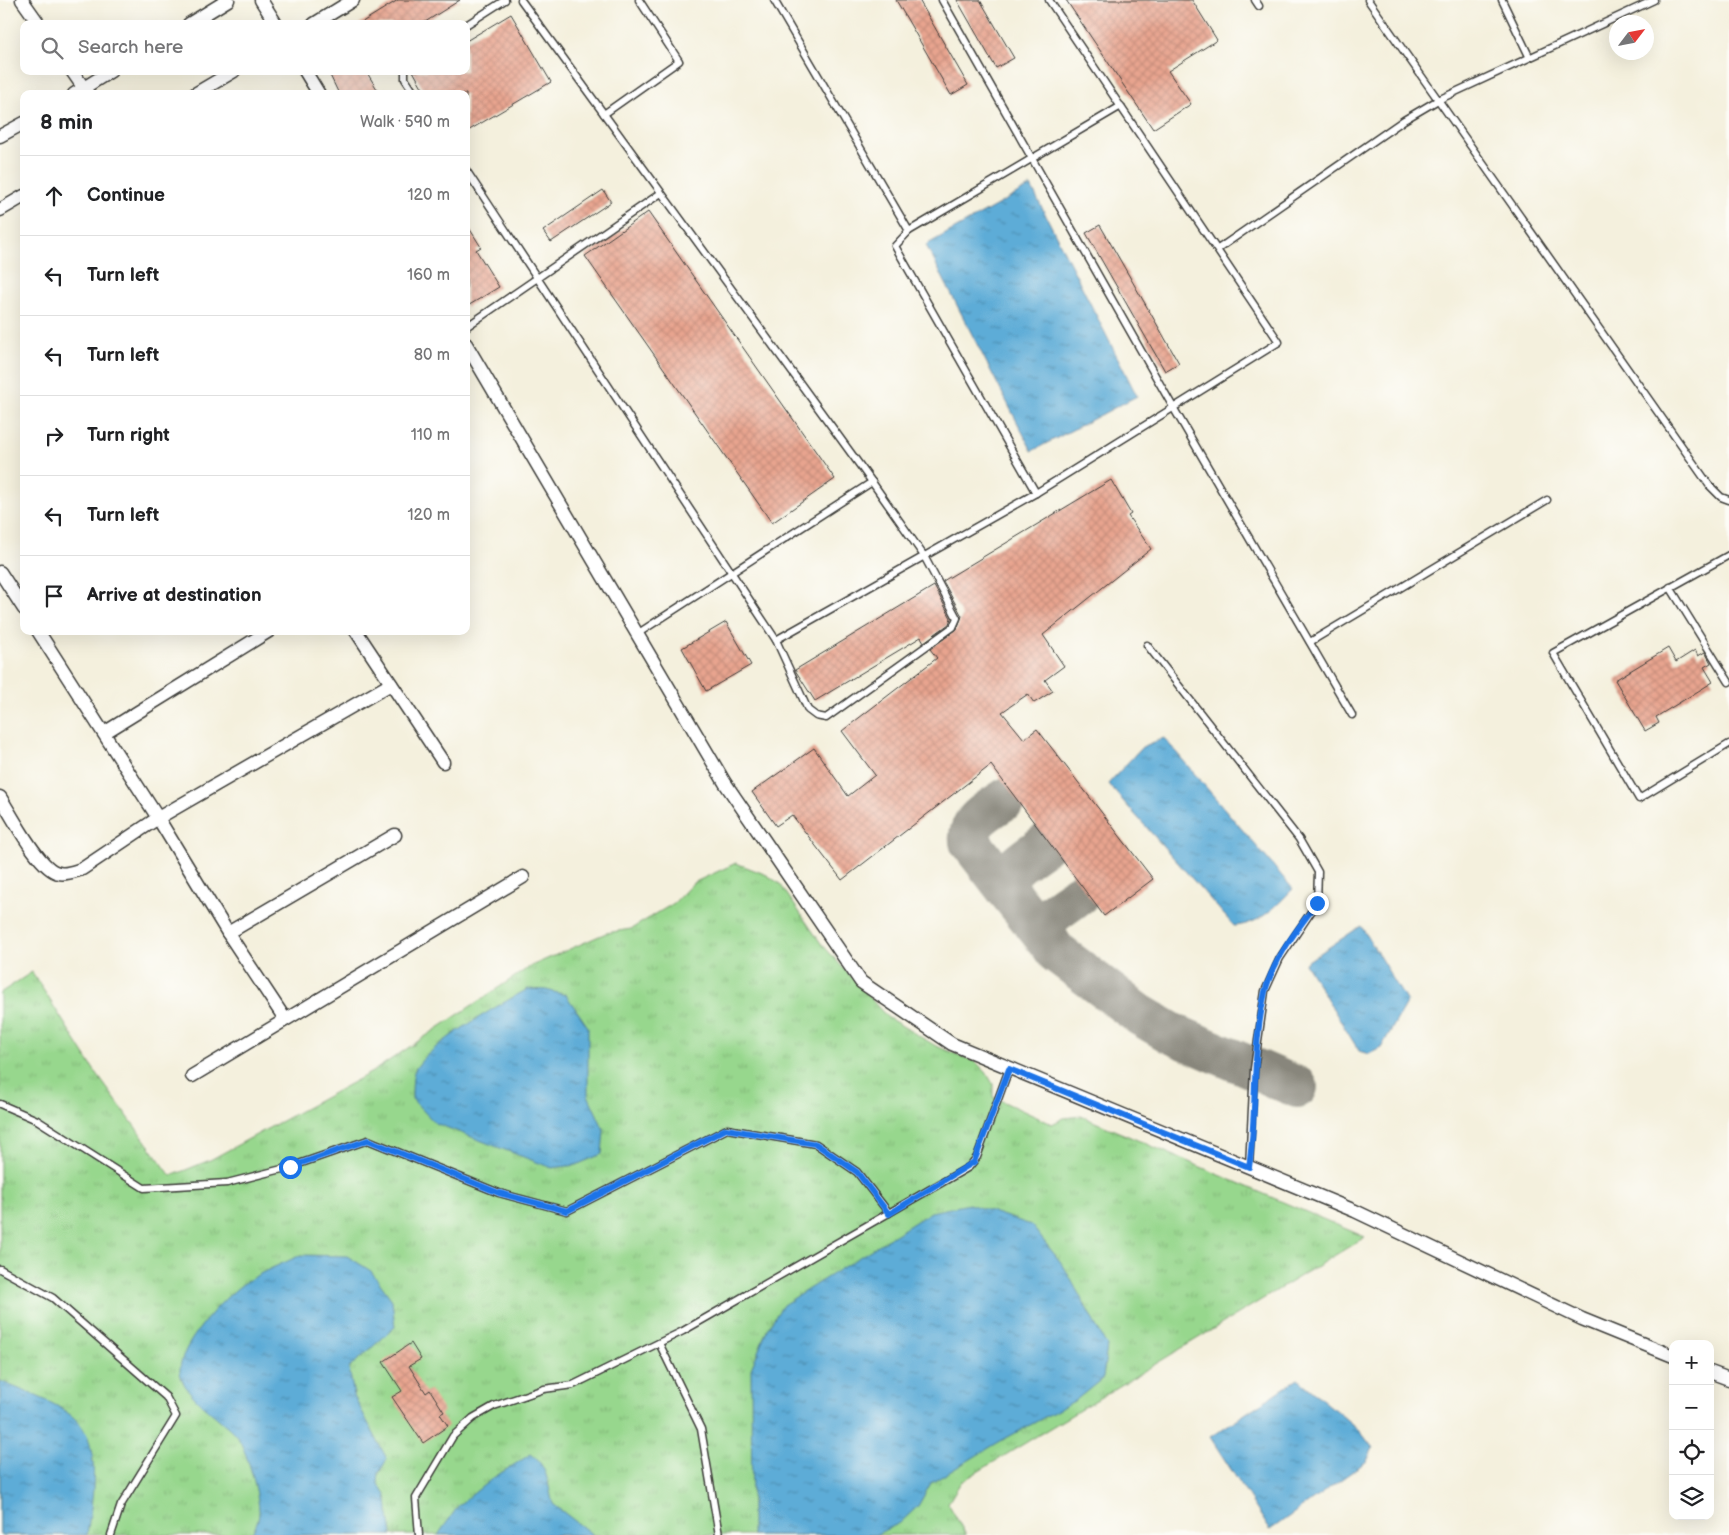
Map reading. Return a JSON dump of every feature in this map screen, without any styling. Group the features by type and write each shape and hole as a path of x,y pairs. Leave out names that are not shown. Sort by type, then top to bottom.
{"street":[{"path":"22,0 36,20"},
{"path":"196,20 228,0"},
{"path":"260,0 273,20"},
{"path":"320,20 353,0"},
{"path":"74,75 81,90"},
{"path":"85,90 105,75"},
{"path":"202,90 227,75"},
{"path":"307,75 317,90"},
{"path":"0,136 20,125"},
{"path":"0,210 20,198"},
{"path":"470,351 725,783 861,982 952,1044 1355,1211 1582,1319 1669,1354"},
{"path":"0,572 20,603"},
{"path":"41,635 285,1020"},
{"path":"104,733 263,635"},
{"path":"359,635 443,762"},
{"path":"0,797 30,846 50,870 59,874 82,868 158,818 391,684"},
{"path":"228,933 395,835"},
{"path":"192,1076 523,877"},
{"path":"1714,1374 1729,1380"}],"lane":[{"path":"470,22 505,0"},
{"path":"470,176 733,572 776,640 808,710 816,716 826,718 956,623 957,618 924,556 521,0"},
{"path":"604,114 679,61 639,0"},
{"path":"774,0 909,231"},
{"path":"942,0 1034,159 1173,407 1352,715"},
{"path":"776,640 1036,493 1279,342 1049,0"},
{"path":"1255,0 1259,6"},
{"path":"1368,0 1709,484 1721,497 1729,500"},
{"path":"1502,0 1530,56"},
{"path":"1218,249 1404,120 1438,100 1654,0"},
{"path":"405,75 405,79 412,90"},
{"path":"1036,493 895,246 909,231 1121,106"},
{"path":"470,324 661,193"},
{"path":"637,634 872,482"},
{"path":"1310,642 1547,500"},
{"path":"1729,556 1552,653 1639,799 1729,744"},
{"path":"1670,587 1729,682"},
{"path":"1147,645 1299,839 1318,872 1317,903 1280,958 1266,990 1254,1069 1249,1167"},
{"path":"419,1535 416,1498 453,1436 473,1418 494,1406 544,1389 572,1385 683,1331 889,1214 974,1162 1009,1069"},
{"path":"0,1104 37,1120 144,1188 227,1183 290,1167 368,1140 499,1193 567,1211 726,1129 816,1144 857,1172 889,1214"},
{"path":"0,1269 53,1298 166,1397 176,1416 121,1504 110,1535"},
{"path":"659,1342 701,1429 719,1535"}],"green space":[{"path":"736,863 767,875 780,884 820,942 887,1017 936,1046 976,1062 986,1072 993,1084 993,1097 1052,1124 1064,1118 1081,1116 1365,1237 961,1482 948,1503 966,1535 0,1535 0,993 32,972 96,1073 171,1176 210,1160 372,1072 531,966 606,933 631,929 674,903 693,883"}],"water":[{"path":"1031,186 1137,396 1032,451 926,245"},
{"path":"1164,738 1293,889 1274,908 1260,918 1244,925 1234,926 1108,784 1142,747"},
{"path":"1361,926 1407,1002 1381,1048 1369,1054 1359,1051 1305,963"},
{"path":"528,989 546,990 566,995 588,1027 588,1095 604,1130 602,1154 576,1165 552,1168 435,1123 412,1099 414,1072 432,1050 465,1026"},
{"path":"969,1204 1031,1225 1063,1265 1107,1346 1103,1378 1076,1400 999,1442 931,1483 918,1506 900,1523 875,1535 752,1535 751,1369 768,1327 783,1305 931,1212"},
{"path":"301,1255 347,1256 371,1271 392,1300 395,1327 349,1368 354,1396 387,1459 379,1473 378,1483 386,1495 392,1535 251,1535 258,1519 259,1506 252,1472 244,1449 235,1434 188,1390 180,1372 181,1361 186,1349 203,1324 224,1300 243,1284"},
{"path":"1298,1379 1359,1430 1373,1448 1367,1461 1270,1530 1210,1437"},
{"path":"0,1381 66,1411 83,1428 89,1441 94,1473 87,1535 0,1535"},
{"path":"531,1454 537,1459 544,1470 553,1504 593,1535 438,1535 459,1505 493,1478"}],"building":[{"path":"398,0 460,0 428,20 366,20"},
{"path":"896,0 919,0 968,85 951,95"},
{"path":"957,0 980,0 1014,58 996,68"},
{"path":"1066,0 1192,0 1217,40 1168,71 1191,104 1153,129"},
{"path":"511,14 551,82 470,130 470,90 424,90 415,75 470,75 470,39"},
{"path":"330,75 368,75 378,90 337,90"},
{"path":"603,190 611,202 551,242 543,231"},
{"path":"648,212 835,479 772,523 585,256"},
{"path":"1100,225 1179,363 1165,371 1086,233"},
{"path":"470,229 481,247 476,250 499,287 470,305"},
{"path":"1111,480 1131,514 1128,516 1151,549 1043,635 1064,666 1045,680 1053,691 1034,703 1028,694 1002,712 1024,739 1037,729 1153,879 1104,916 991,765 842,880 792,815 776,826 752,792 814,748 848,796 875,775 842,731 937,658 930,649 957,629 962,616 943,581"},
{"path":"934,586 951,618 949,624 924,642 921,637 815,701 795,670"},
{"path":"726,622 751,665 706,691 682,648"},
{"path":"1668,648 1676,662 1695,650 1698,656 1705,652 1711,663 1704,667 1713,682 1656,717 1659,723 1645,731 1615,680"},
{"path":"411,1343 421,1359 409,1366 426,1393 430,1390 444,1412 440,1414 448,1426 423,1443 392,1397 402,1391 383,1362"}],"taxiway":[{"path":"1007,798 981,816 972,827 970,834 970,842 1007,890"},
{"path":"1044,845 1013,869 1009,875 1007,890 1047,940"},
{"path":"1078,895 1053,914 1045,926 1049,942 1057,953 1140,1015 1171,1033 1297,1087"}],"route":[{"path":"290,1167 368,1140 499,1193 567,1211 726,1129 816,1144 857,1172 889,1214 969,1168 974,1162 1009,1069 1249,1167 1254,1069 1266,990 1280,958 1301,924 1317,903"}]}
